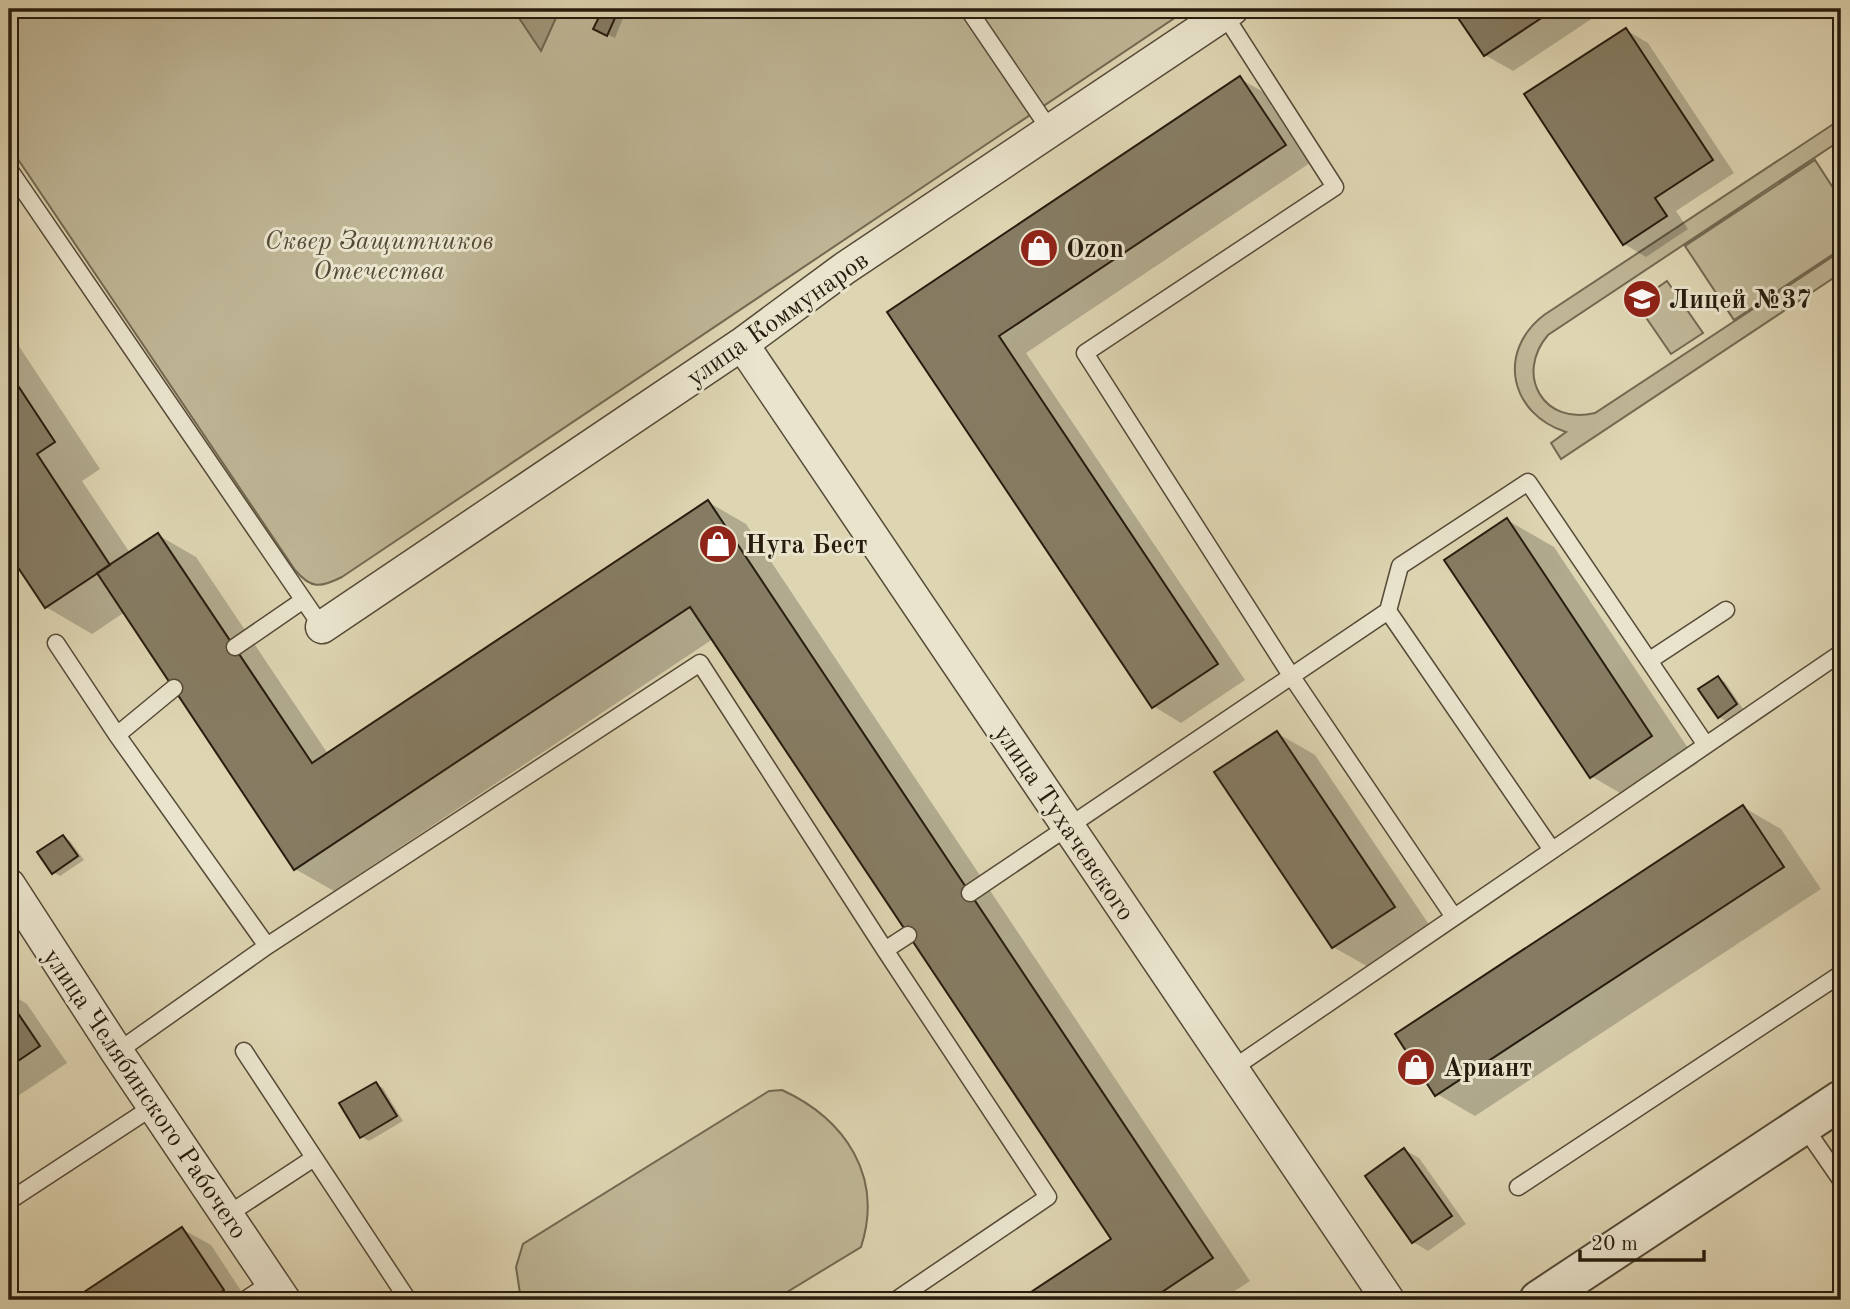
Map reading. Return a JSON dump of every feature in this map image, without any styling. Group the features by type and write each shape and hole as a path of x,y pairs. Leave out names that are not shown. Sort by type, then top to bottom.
{"street":[{"name":"улица Коммунаров","path":"322,627 742,344 845,268 1228,11"},
{"name":"улица Тухачевского","path":"742,344 1388,1300"},
{"name":"улица Челябинского Рабочего","path":"9,885 117,1052 278,1291"},
{"path":"1539,1300 1841,1100"}],"lane":[{"path":"968,9 1050,130"},
{"path":"1228,11 1335,187 1085,353 1292,677 1454,917"},
{"path":"9,169 322,627"},
{"path":"970,893 1388,611 1399,566 1528,482 1706,745"},
{"path":"235,647 303,601"},
{"path":"1650,660 1726,610"},
{"path":"1388,611 1552,850"},
{"path":"55,643 267,947"},
{"path":"1232,1069 1841,653"},
{"path":"117,1052 267,947 700,663 1048,1197 897,1300"},
{"path":"117,735 174,688"},
{"path":"885,950 908,935"},
{"path":"1518,1187 1841,974"},
{"path":"244,1051 408,1300"},
{"path":"9,1201 154,1106"},
{"path":"1803,1125 1841,1180"},
{"path":"227,1215 314,1158"},
{"path":"245,1300 278,1291"}],"green space":[{"name":"Сквер Защитников Отечества","path":"9,9 1188,9 342,577 316,585 306,581 295,570 9,146"},
{"path":"1841,119 1841,140 1548,335 1538,350 1534,381 1549,405 1561,412 1577,415 1595,413 1841,251 1841,273 1561,459 1551,443 1566,432 1547,423 1532,411 1522,397 1516,381 1515,364 1519,346 1529,330 1544,315"},
{"path":"1815,160 1841,200 1841,249 1734,320 1685,246"},
{"path":"1667,281 1703,333 1671,354 1636,303"},
{"path":"782,1090 824,1117 841,1134 854,1153 863,1174 867,1197 867,1221 861,1247 774,1300 521,1300 516,1267 523,1244 769,1091"}],"shaded area":[{"path":"513,9 560,9 541,51"}],"building":[{"path":"603,9 619,9 607,36 593,29"},
{"path":"1452,9 1555,9 1484,56"},
{"path":"1626,28 1713,160 1655,198 1667,216 1623,245 1524,94"},
{"path":"1240,76 1286,145 999,336 1218,664 1152,708 887,312"},
{"path":"9,372 55,442 37,454 110,565 45,608 9,554"},
{"path":"708,500 1213,1258 1150,1300 1019,1300 1111,1239 690,607 294,870 97,573 158,533 312,763"},
{"path":"1507,518 1652,736 1590,778 1444,560"},
{"path":"1718,676 1737,704 1718,718 1698,689"},
{"path":"1277,731 1395,907 1332,948 1214,772"},
{"path":"1743,805 1784,867 1435,1096 1395,1034"},
{"path":"63,835 78,856 52,874 37,852"},
{"path":"9,1000 40,1046 9,1067"},
{"path":"376,1082 397,1116 360,1138 339,1103"},
{"path":"1404,1148 1452,1216 1412,1243 1365,1176"},
{"path":"182,1227 224,1290 209,1300 72,1300"}],"place":[{"name":"Ozon","path":"1039,248"},
{"name":"Лицей №37","path":"1642,299"},
{"name":"Нуга Бест","path":"718,544"},
{"name":"Ариант","path":"1416,1067"}]}
